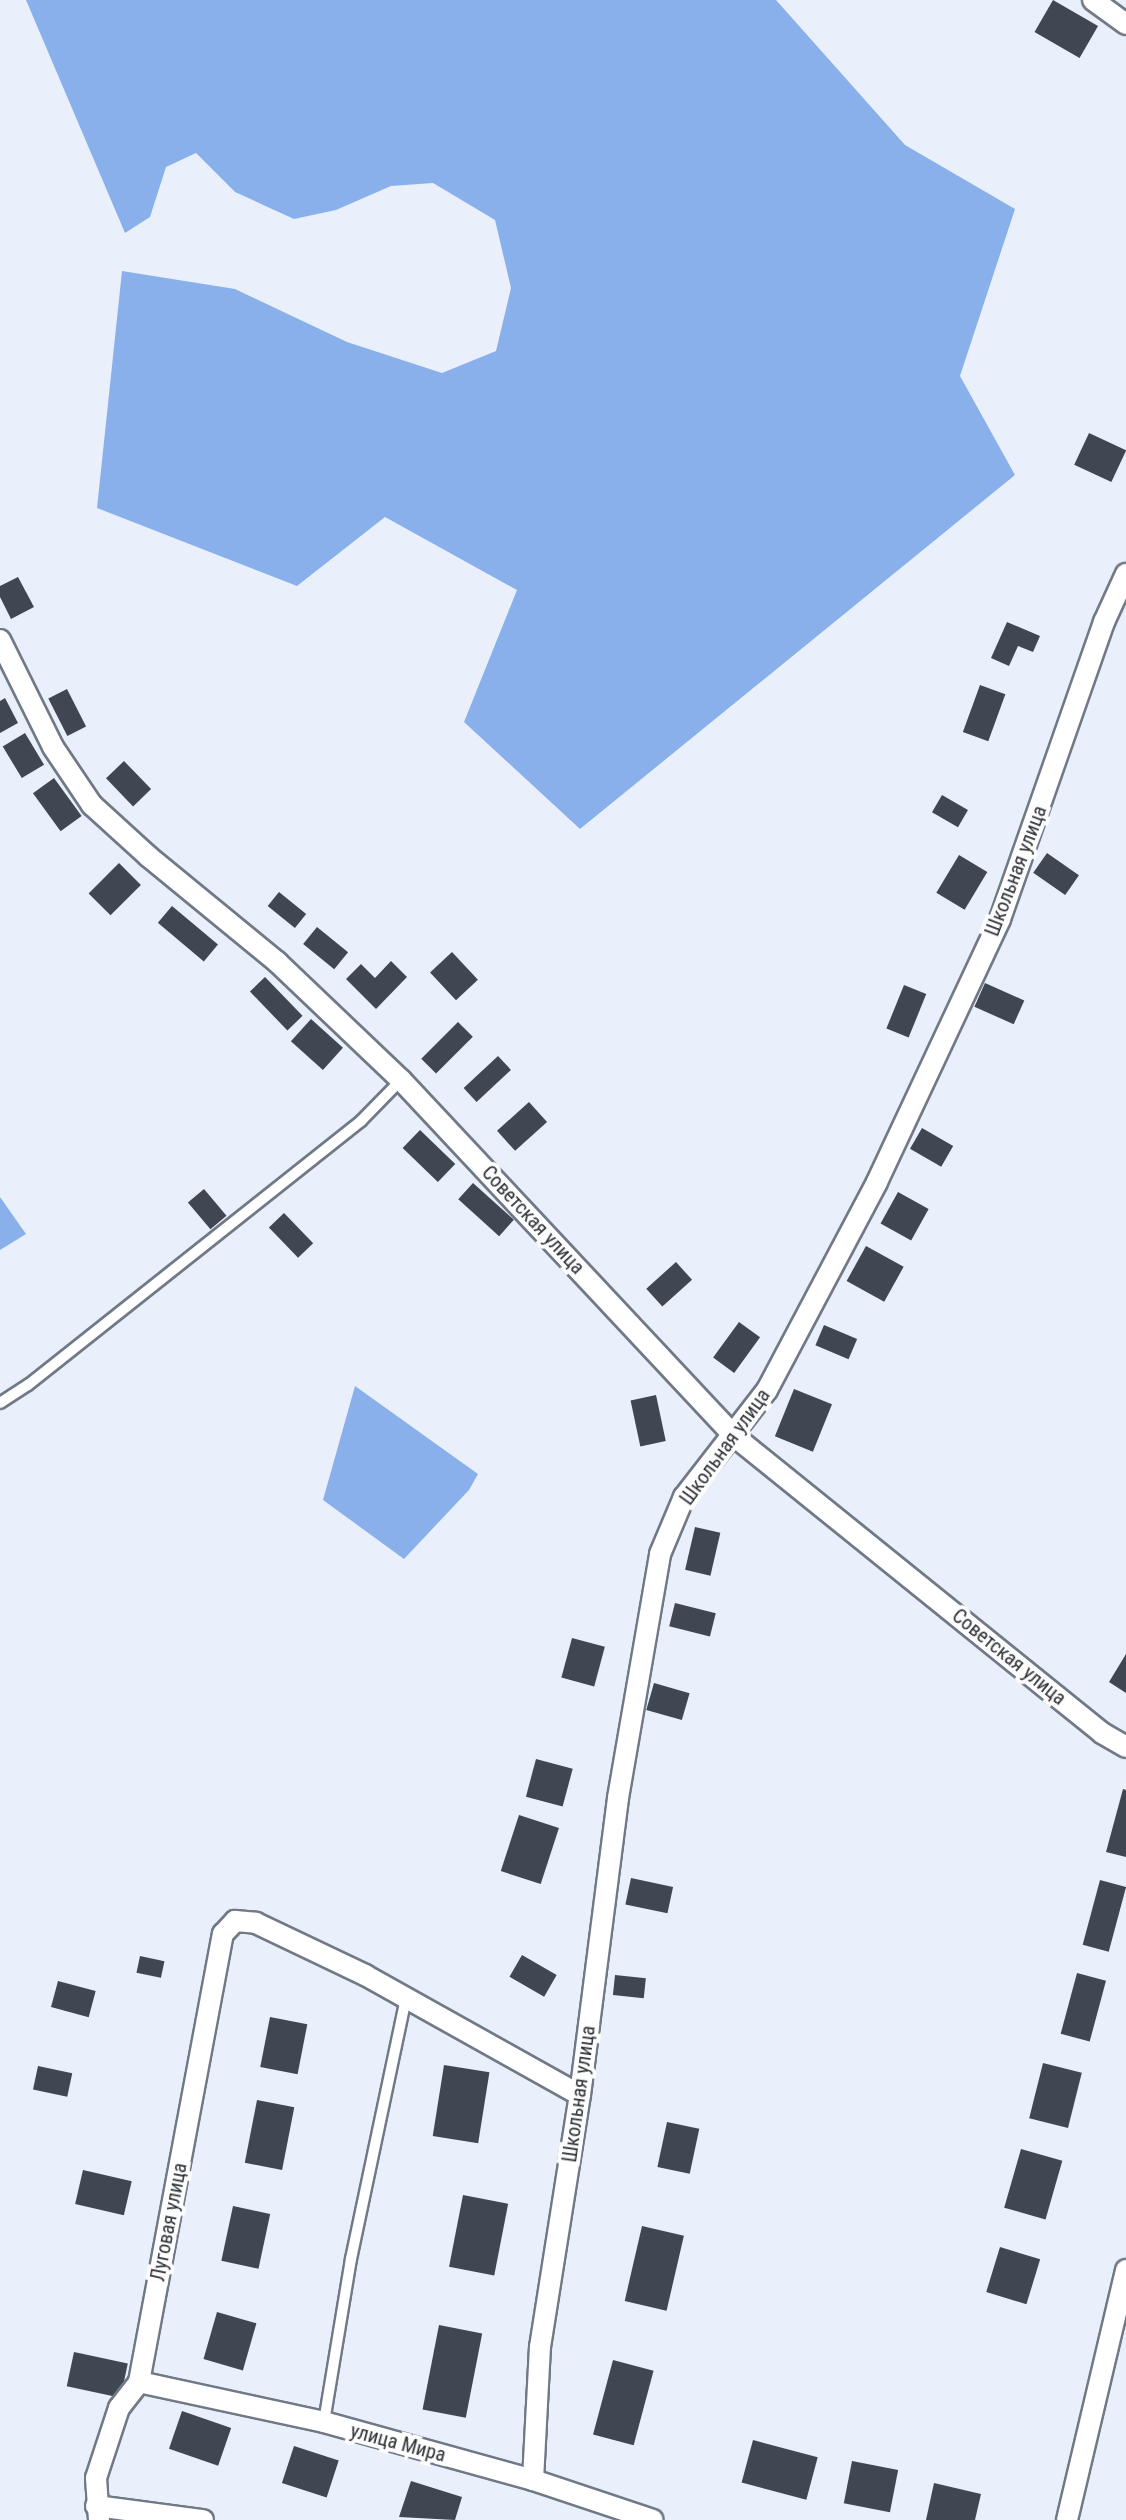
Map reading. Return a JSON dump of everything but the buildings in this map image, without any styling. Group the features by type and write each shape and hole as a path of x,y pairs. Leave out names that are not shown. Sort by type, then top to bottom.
{"street":[{"path":"1093,0 1126,24"},
{"name":"Школьная улица","path":"533,2480 540,2347 580,2095 618,1798 660,1554 684,1497 767,1390 877,1182 1000,919 1104,622 1126,574"},
{"name":"Советская улица","path":"0,640 53,747 92,805 148,856 277,962 401,1080 734,1436 1102,1733 1126,1747"},
{"name":"Луговая улица","path":"97,2513 96,2478 119,2408 139,2382 223,1934 235,1921 256,1923 406,1998"},
{"path":"406,1998 580,2095"},
{"path":"1067,2520 1126,2270"},
{"name":"улица Мира","path":"139,2382 324,2422 533,2480 653,2520"},
{"path":"97,2513 203,2520"}],"lane":[{"path":"0,1403 40,1377 361,1121 401,1080"},
{"path":"324,2422 351,2259 406,1998"}],"shaded area":[{"path":"26,0 776,0 905,145 1015,209 960,376 1015,475 580,829 464,722 517,590 385,517 297,586 97,508 122,271 235,289 347,342 442,373 496,351 511,288 495,220 433,183 391,186 336,210 294,219 235,192 196,153 166,167 150,217 125,233"},
{"path":"0,1197 26,1234 0,1250"},
{"path":"355,1386 478,1474 469,1490 404,1559 323,1500"}]}
